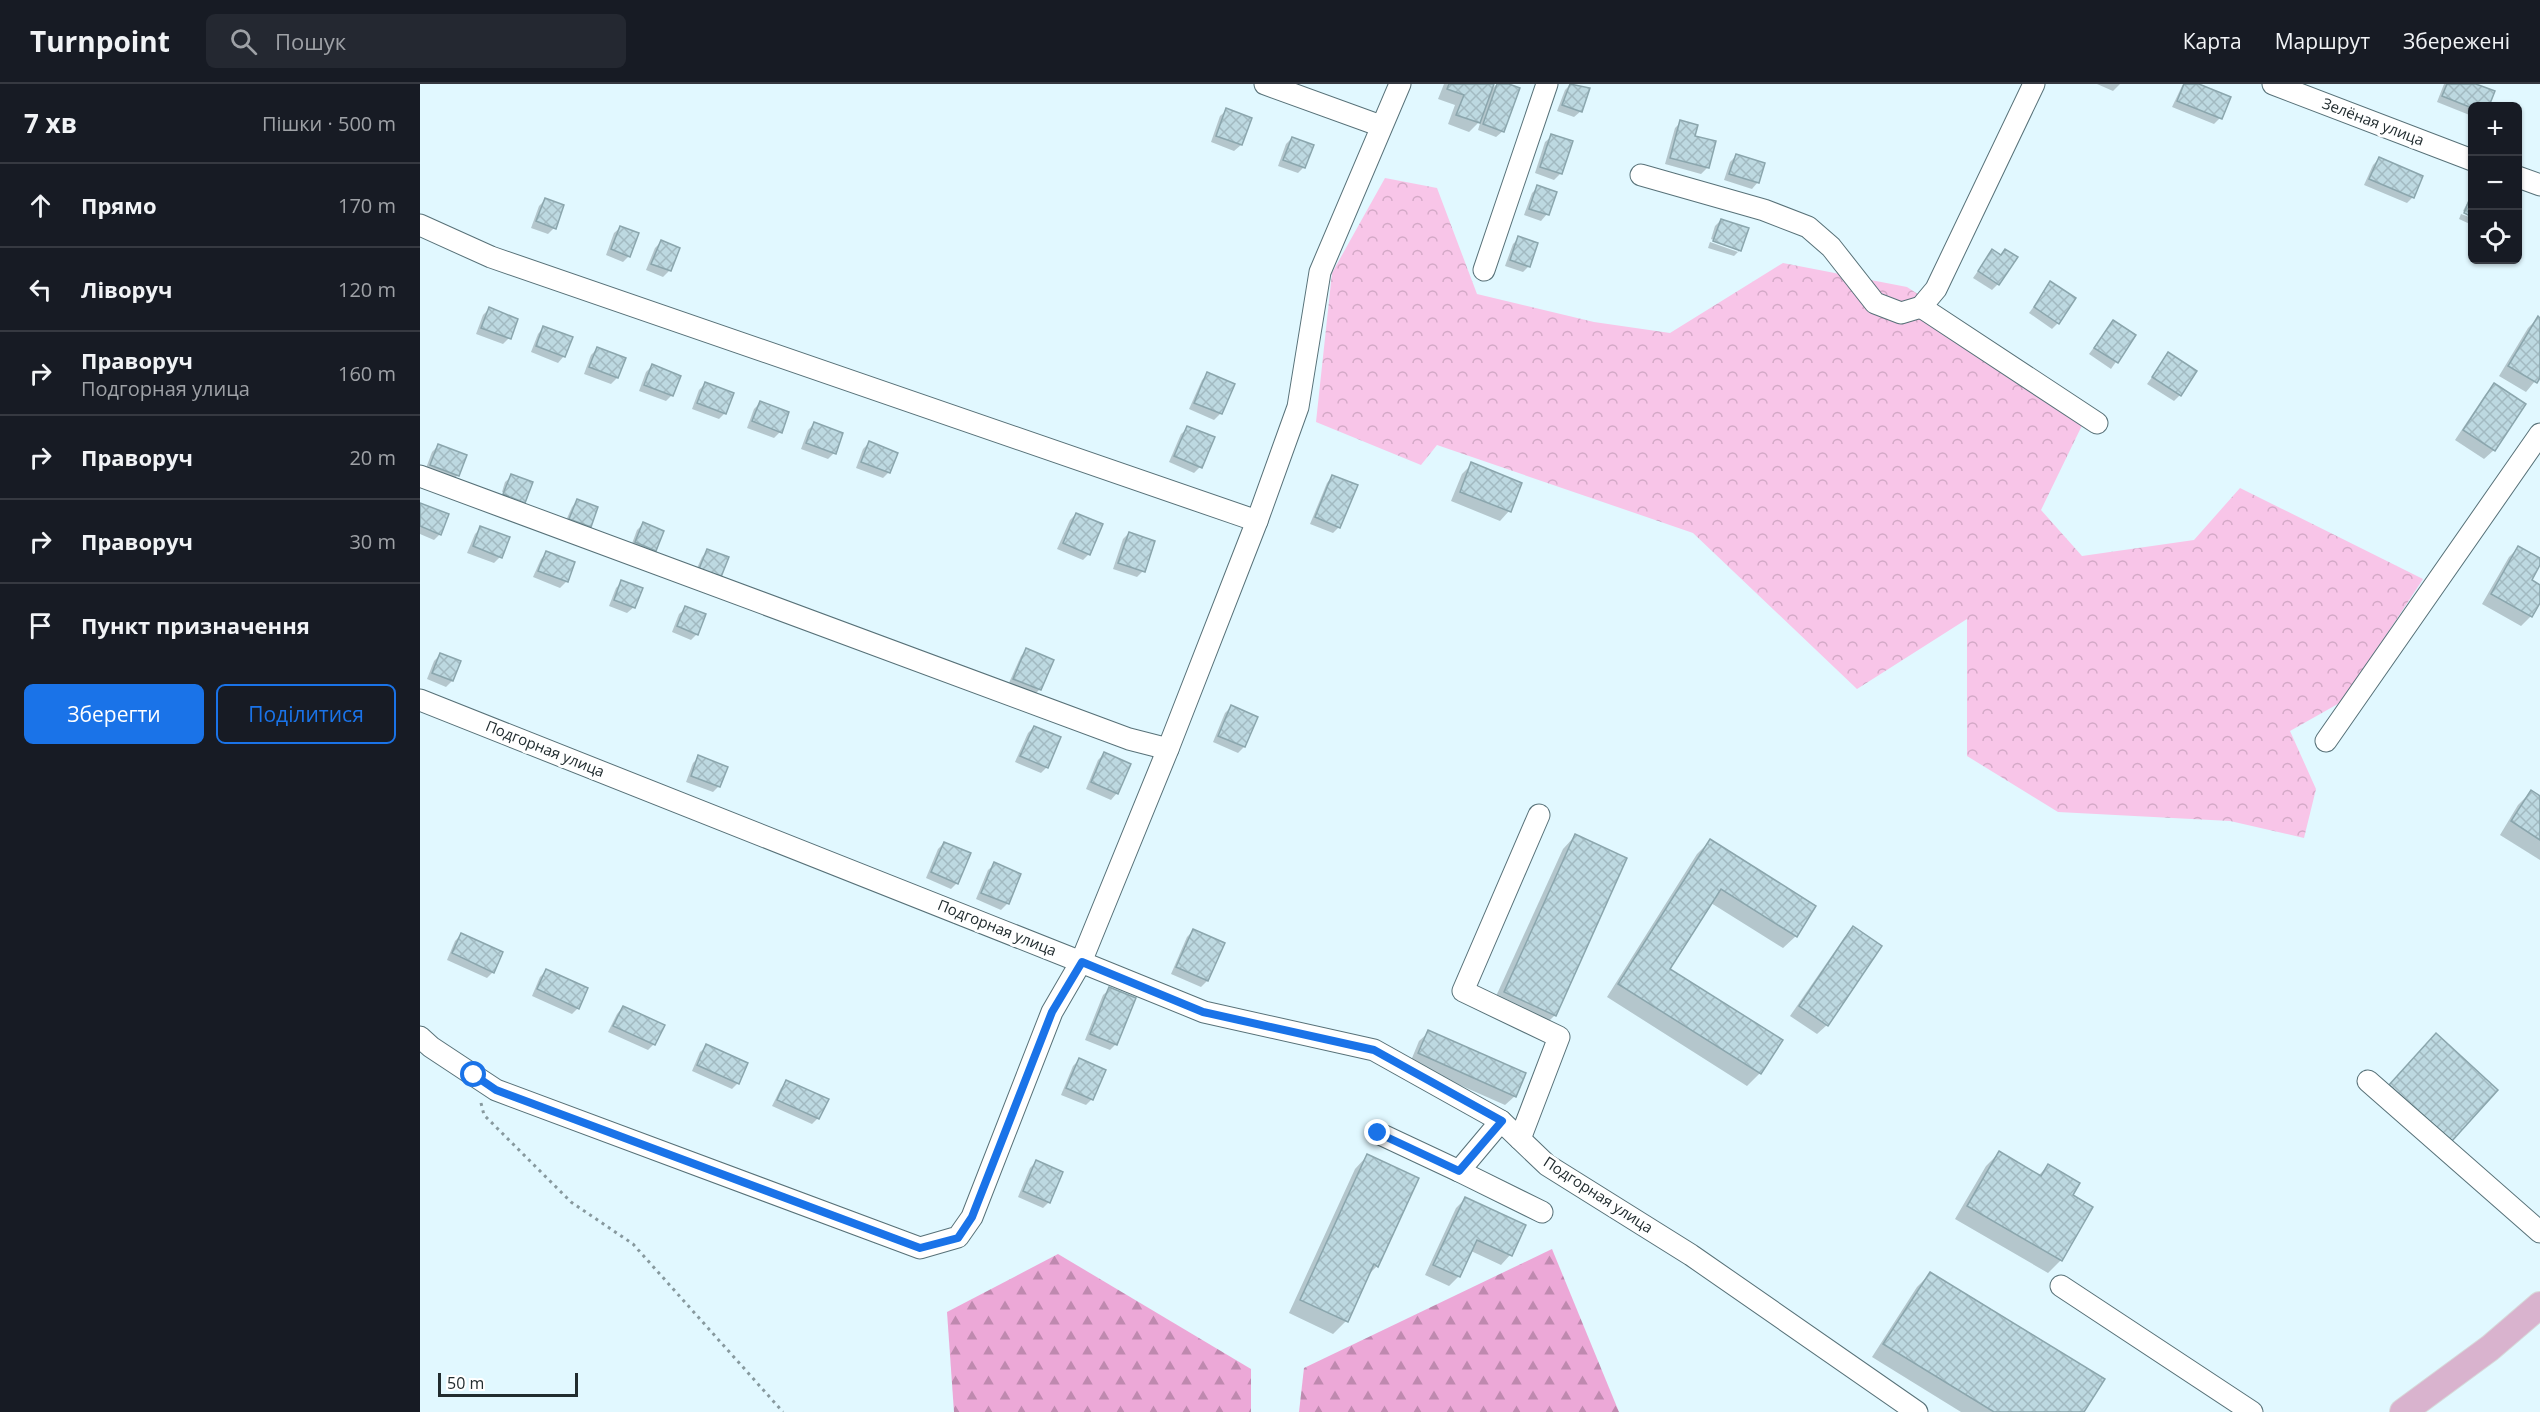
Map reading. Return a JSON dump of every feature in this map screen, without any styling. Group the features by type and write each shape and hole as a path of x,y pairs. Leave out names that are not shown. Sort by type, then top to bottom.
{"main road":[{"path":"2403,1412 2490,1348 2540,1305"}],"street":[{"path":"1265,84 1381,126"},
{"path":"420,1037 431,1047 496,1090 920,1248 958,1238 972,1217 1052,1012 1082,962 1257,521 1298,407 1320,272 1400,84"},
{"path":"1484,270 1547,84"},
{"path":"1641,175 1764,210 1808,227 1831,247 1875,303 1901,313 1921,307 1936,289 2034,84"},
{"name":"Зелёная улица","path":"2273,84 2468,158"},
{"path":"2522,179 2540,185"},
{"path":"420,225 491,257 1257,521"},
{"path":"1921,307 2097,423"},
{"path":"2326,741 2540,434"},
{"path":"420,476 1129,739 1168,749"},
{"name":"Подгорная улица","path":"420,700 1203,1012 1374,1050 1502,1121 1547,1165 1690,1255 1917,1412"},
{"path":"1520,1139 1559,1037 1463,991 1539,815"},
{"path":"2368,1081 2540,1232"},
{"path":"1459,1171 1502,1121"},
{"path":"1378,1133 1542,1212"},
{"path":"2061,1286 2252,1412"}],"path":[{"path":"474,1075 484,1115 571,1202 633,1244 783,1412"}],"green space":[{"path":"1385,178 1437,188 1477,294 1594,322 1670,333 1783,263 1907,287 2042,376 2089,411 2041,510 2082,556 2194,540 2240,488 2423,579 2343,701 2290,731 2316,789 2304,838 2230,821 2058,812 1967,756 1967,619 1857,689 1693,533 1437,445 1421,465 1316,422 1332,273"},
{"path":"1552,1249 1619,1412 1299,1412 1304,1368"},
{"path":"1058,1254 1251,1369 1251,1412 954,1412 947,1312"}],"building":[{"path":"1449,84 1494,84 1480,123 1456,115 1464,95 1447,89"},
{"path":"1497,84 1509,84 1520,88 1504,132 1483,124"},
{"path":"1570,84 1590,88 1582,112 1562,105"},
{"path":"2184,84 2199,84 2231,97 2222,119 2177,101"},
{"path":"2447,84 2476,84 2495,91 2491,102 2468,102 2468,106 2442,96"},
{"path":"1226,108 1252,118 1242,145 1216,136"},
{"path":"1680,120 1698,125 1695,136 1716,141 1709,168 1670,158"},
{"path":"1551,134 1573,141 1562,174 1540,167"},
{"path":"1292,137 1314,145 1305,168 1283,160"},
{"path":"1736,154 1765,163 1759,183 1729,174"},
{"path":"2379,157 2423,176 2414,198 2369,179"},
{"path":"1537,185 1557,192 1549,215 1529,209"},
{"path":"545,198 564,205 556,229 536,221"},
{"path":"2468,203 2468,215 2464,213"},
{"path":"1721,219 1749,228 1741,251 1713,241"},
{"path":"620,226 639,233 630,257 611,249"},
{"path":"1518,236 1538,243 1530,267 1510,260"},
{"path":"661,240 680,248 671,271 651,264"},
{"path":"1992,249 2001,255 2005,249 2018,257 1999,285 1978,271"},
{"path":"2050,281 2076,298 2059,324 2034,307"},
{"path":"489,307 518,319 511,339 481,328"},
{"path":"2538,316 2540,318 2540,378 2537,383 2508,366"},
{"path":"2113,320 2136,335 2118,363 2094,348"},
{"path":"543,326 573,337 565,357 536,346"},
{"path":"597,347 626,358 618,378 589,367"},
{"path":"2168,352 2197,371 2181,396 2152,377"},
{"path":"652,364 681,376 673,396 644,385"},
{"path":"1207,372 1235,384 1222,414 1194,403"},
{"path":"705,382 734,393 726,414 697,403"},
{"path":"2494,383 2526,404 2495,451 2463,430"},
{"path":"760,401 789,412 782,433 752,421"},
{"path":"814,422 843,433 836,454 806,443"},
{"path":"1187,426 1215,437 1202,468 1174,456"},
{"path":"869,441 898,453 890,473 861,462"},
{"path":"438,444 467,455 459,476 430,465"},
{"path":"1471,462 1522,483 1511,512 1460,492"},
{"path":"511,474 533,482 525,503 503,494"},
{"path":"1332,475 1358,485 1340,528 1315,517"},
{"path":"577,499 598,507 591,527 569,519"},
{"path":"420,503 449,514 441,535 420,526"},
{"path":"1076,513 1103,524 1090,555 1063,543"},
{"path":"643,522 664,531 656,551 635,542"},
{"path":"480,526 510,537 502,558 473,546"},
{"path":"1129,532 1155,541 1145,572 1118,563"},
{"path":"2518,546 2540,558 2540,565 2532,580 2540,585 2540,603 2532,617 2491,594"},
{"path":"707,549 729,557 721,577 699,569"},
{"path":"546,551 575,562 568,582 538,571"},
{"path":"621,580 643,588 635,608 614,600"},
{"path":"685,606 706,614 698,635 677,626"},
{"path":"1026,648 1054,660 1041,690 1013,679"},
{"path":"440,653 461,661 453,681 432,673"},
{"path":"1231,705 1258,717 1245,747 1218,736"},
{"path":"1034,726 1061,737 1048,768 1020,756"},
{"path":"1104,752 1131,764 1118,794 1091,782"},
{"path":"698,755 728,767 720,787 691,776"},
{"path":"2531,790 2540,796 2540,840 2511,821"},
{"path":"1575,834 1627,858 1556,1016 1504,992"},
{"path":"1710,839 1816,906 1797,937 1721,889 1670,969 1783,1040 1761,1074 1618,984"},
{"path":"944,842 971,853 958,884 931,872"},
{"path":"994,862 1021,874 1009,904 981,893"},
{"path":"1853,926 1882,946 1828,1026 1799,1006"},
{"path":"1193,929 1225,943 1208,981 1176,967"},
{"path":"461,933 503,952 494,973 452,953"},
{"path":"546,969 588,988 579,1009 537,989"},
{"path":"1109,987 1136,998 1117,1045 1090,1034"},
{"path":"623,1006 665,1025 655,1045 613,1026"},
{"path":"1428,1030 1526,1073 1516,1097 1418,1053"},
{"path":"2436,1033 2498,1090 2452,1141 2389,1085"},
{"path":"706,1044 748,1063 739,1084 697,1065"},
{"path":"1079,1058 1106,1070 1093,1100 1066,1088"},
{"path":"786,1080 829,1099 819,1119 777,1100"},
{"path":"1999,1151 2041,1176 2048,1164 2080,1183 2073,1195 2093,1207 2062,1261 1967,1206"},
{"path":"1367,1154 1419,1178 1378,1267 1374,1264 1348,1322 1300,1300"},
{"path":"1036,1160 1063,1172 1050,1203 1023,1191"},
{"path":"1465,1197 1526,1225 1512,1256 1477,1240 1460,1277 1433,1265"},
{"path":"1930,1272 2105,1379 2084,1412 1994,1412 1883,1344"}],"route":[{"path":"474,1075 496,1090 920,1248 958,1238 972,1217 1052,1012 1082,962 1203,1012 1374,1050 1502,1121 1459,1171 1378,1133"}]}
